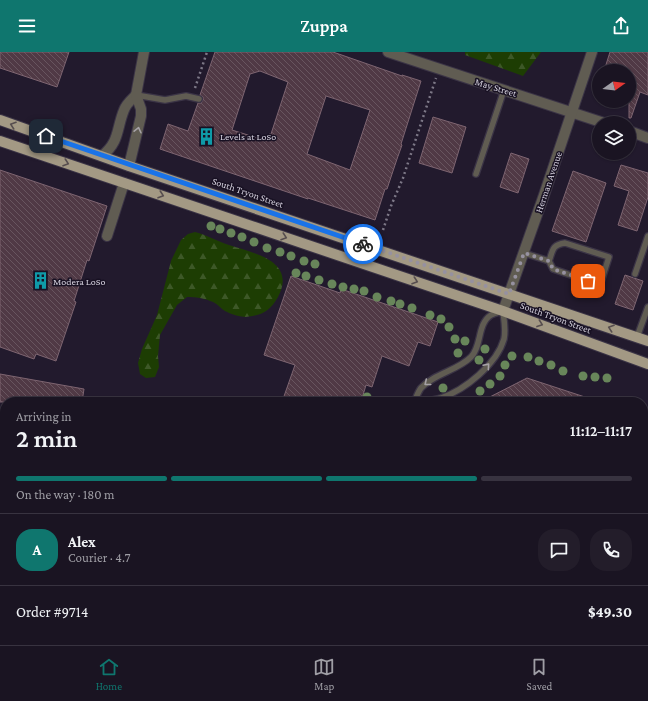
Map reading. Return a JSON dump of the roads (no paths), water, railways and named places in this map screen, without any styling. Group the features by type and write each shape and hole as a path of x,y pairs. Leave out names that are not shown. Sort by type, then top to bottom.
{"main road":[{"name":"South Tryon Street","path":"0,120 129,166 648,341"},
{"name":"South Tryon Street","path":"0,141 503,311 648,364"},
{"path":"124,183 129,166"}],"street":[{"path":"129,166 141,116 141,109 136,95 144,52"},
{"name":"May Street","path":"388,52 592,119"},
{"name":"Herman Avenue","path":"503,311 592,52"},
{"path":"102,156 115,142 124,110 128,103 136,95"},
{"path":"636,134 648,138"},
{"path":"107,236 124,183"}],"lane":[{"path":"476,174 504,90"},
{"path":"136,95 165,100 186,96 199,99"},
{"path":"635,274 648,236"},
{"path":"524,253 549,261 553,269 600,285 609,257 565,243 558,244 554,247 549,261"},
{"path":"637,337 648,307"},
{"path":"417,397 421,389 431,380 464,363 473,355 484,325 491,316 503,311 505,326 504,338 499,351 488,366 477,376 457,391 443,397"}],"place":[{"name":"Levels at LoSo","path":"207,136"},
{"name":"Modera LoSo","path":"40,281"}]}
